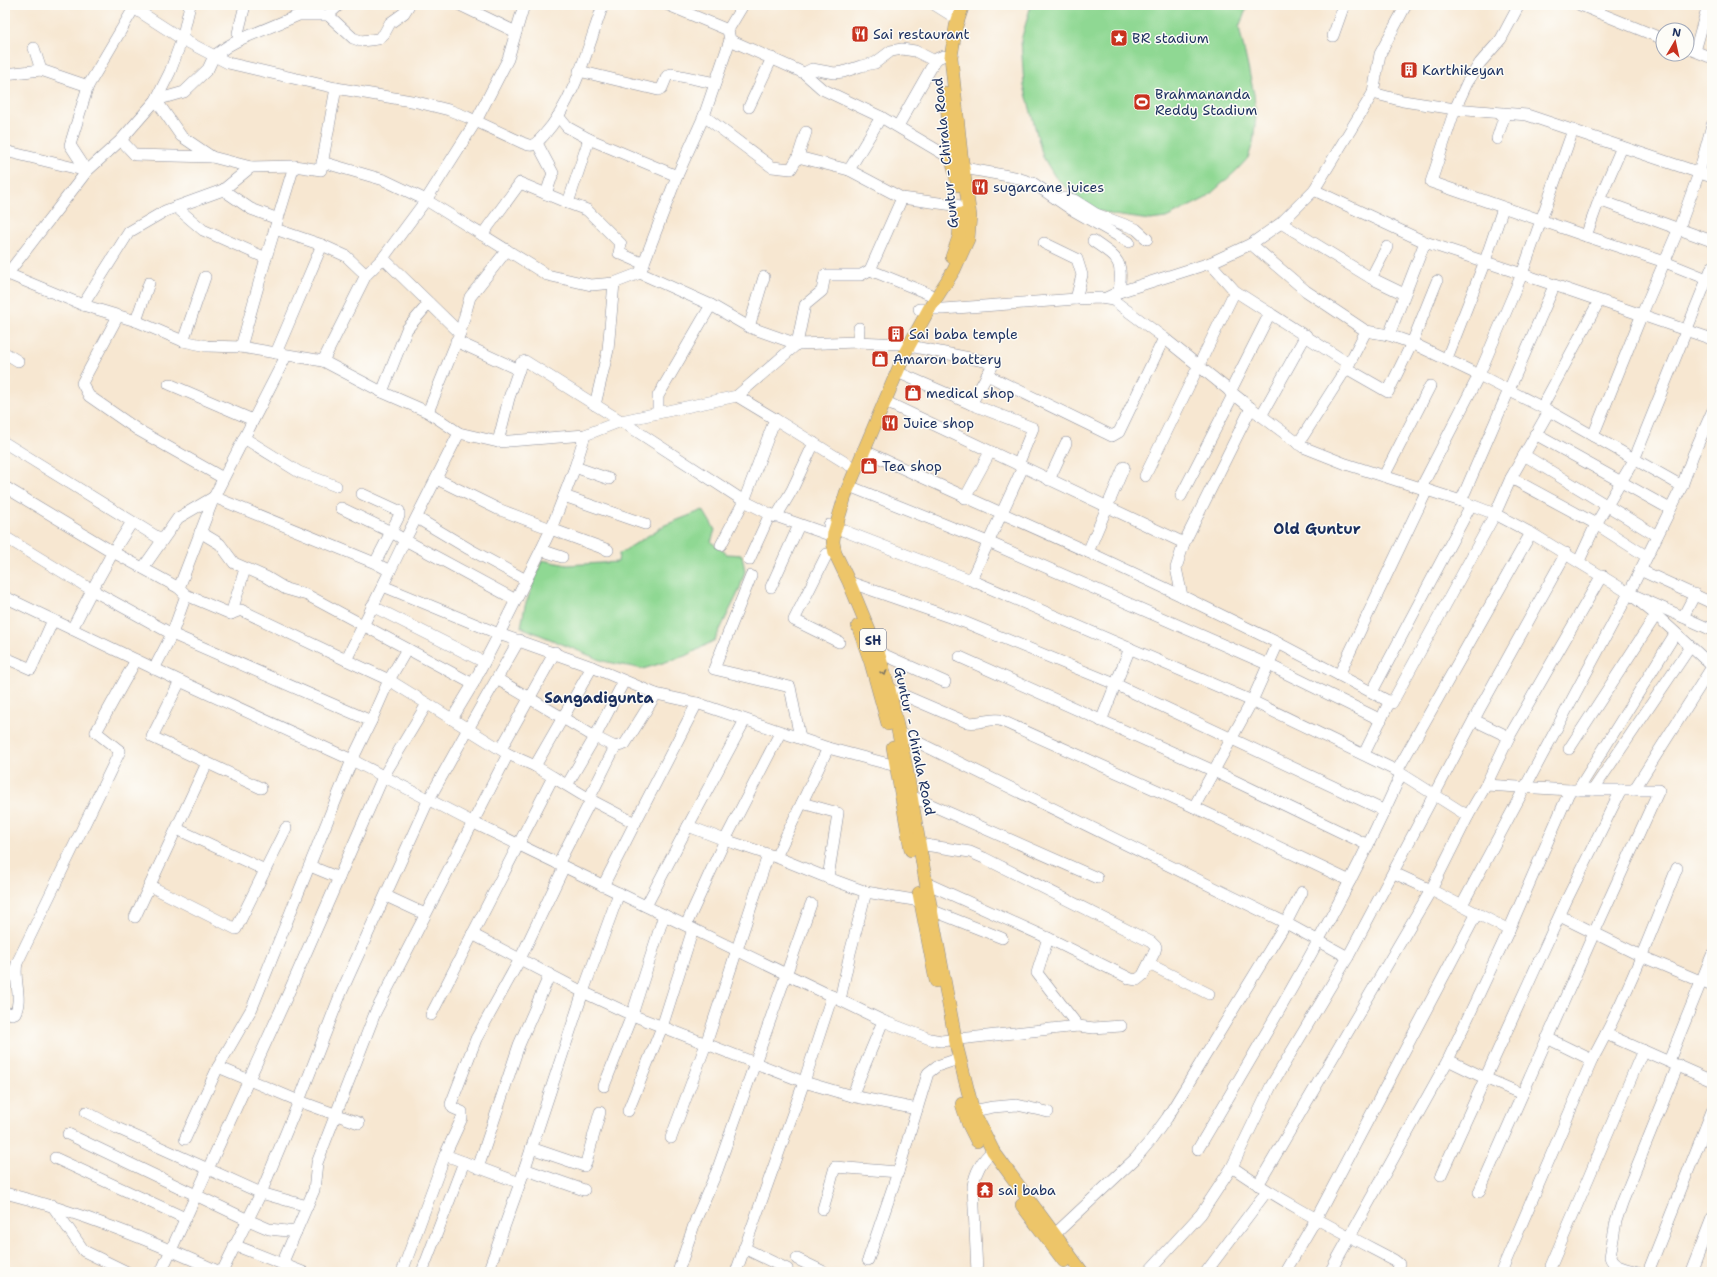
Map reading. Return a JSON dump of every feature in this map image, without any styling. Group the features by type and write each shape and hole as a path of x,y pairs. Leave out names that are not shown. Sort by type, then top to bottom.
{"main road":[{"name":"Guntur - Chirala Road","path":"963,5 953,39 951,57 970,216 968,239 954,270 924,309 904,344 849,465 839,490 830,529 827,554 856,621 871,663 885,714 896,766 920,901 952,1040 973,1111 989,1153 1073,1272"},
{"name":"Guntur - Chirala Road","path":"924,309 929,294 944,272 956,246 961,228 961,206 952,158 939,58 953,10"},
{"name":"Guntur - Chirala Road","path":"904,344 897,372 830,529 835,553 849,582 878,652 889,689 911,796 952,1040 952,1061 964,1112 974,1135 1055,1234 1082,1272"}],"street":[{"path":"190,5 182,39 170,72 156,100 121,140 87,172 6,275 83,305 136,321 183,341 207,346 241,347 323,362 382,392 428,412 459,433 498,442 585,435 621,421 737,396 797,344 805,305 822,291 825,275 862,275 870,270 902,198"},
{"path":"240,40 238,33 245,5"},
{"path":"156,100 184,92 208,68 214,56 228,46 299,15 328,15 339,5"},
{"path":"328,15 353,38 361,41 378,39 384,34 390,23 404,14 409,5"},
{"path":"460,5 516,32"},
{"path":"323,362 366,275 383,258 426,200 476,121 508,59 524,5"},
{"path":"87,172 70,145 88,86 136,8 182,39 234,65 336,88 417,102 449,110 523,143 532,145 537,143 552,126 558,116 579,71 603,5"},
{"path":"668,5 804,73 822,88 898,126 952,158"},
{"path":"322,162 374,176 426,200 547,275 591,285 614,283 642,269 677,176 704,116 729,35 743,5"},
{"path":"935,5 953,10"},
{"path":"1333,36 1344,5"},
{"path":"1106,298 1119,292 1210,263 1251,244 1281,223 1314,190 1373,93 1380,54 1406,5"},
{"path":"1519,5 1501,39 1480,63 1467,83 1454,110 1431,182 1503,208 1665,262 1710,280"},
{"path":"1580,5 1593,8 1655,35"},
{"path":"1695,39 1708,5"},
{"path":"34,48 41,70"},
{"path":"804,73 812,69 843,72 874,63 891,51 902,49 939,58 898,126"},
{"path":"1695,52 1712,58"},
{"path":"749,107 772,58"},
{"path":"5,74 41,70 88,86"},
{"path":"579,71 658,90 662,88 667,76 671,74 715,83"},
{"path":"121,140 135,155 212,157 251,167 294,166 321,170 336,88"},
{"path":"1373,93 1403,101 1454,110 1527,115 1712,177"},
{"path":"156,100 180,136 212,157"},
{"path":"1497,139 1505,114"},
{"path":"558,116 567,127 588,139 677,176"},
{"path":"704,116 772,167 791,169 798,157 806,132"},
{"path":"849,170 881,117"},
{"path":"1593,436 1642,314 1679,228 1699,173 1712,125"},
{"path":"1339,675 1424,489 1479,374 1522,274 1573,130"},
{"path":"568,203 588,139"},
{"path":"537,143 553,173 546,194"},
{"path":"1586,236 1599,200 1622,147"},
{"path":"5,151 87,172"},
{"path":"798,157 849,170 902,198 961,206"},
{"path":"241,347 294,166"},
{"path":"83,305 129,232 158,215 223,190 251,167"},
{"path":"964,168 1024,180 1058,199 1071,210 1128,242"},
{"path":"482,234 520,184 588,210 621,244 619,253 642,269 711,305 748,327 797,344 858,342 904,344 994,363 971,404"},
{"path":"223,190 276,224 346,256 366,275"},
{"path":"1314,190 1425,242 1485,261 1599,301 1642,314 1686,331 1712,339"},
{"path":"1058,199 1064,198 1074,200 1096,214 1136,229 1147,239"},
{"path":"1599,200 1712,241"},
{"path":"176,207 203,230 266,258"},
{"path":"1447,358 1485,261 1503,208"},
{"path":"1281,223 1371,278 1404,294"},
{"path":"1093,241 1114,256 1122,271 1119,292"},
{"path":"1389,335 1425,242"},
{"path":"1044,243 1077,259 1082,275 1076,299"},
{"path":"1251,244 1306,291 1366,331 1389,335 1447,358 1545,409 1682,486"},
{"path":"154,669 172,634 200,532 214,497 253,420 281,355 322,245"},
{"path":"1371,278 1387,248"},
{"path":"428,412 458,337 470,297 507,250"},
{"path":"383,258 429,303 458,337 519,370"},
{"path":"1210,263 1235,291 1306,335 1348,366 1388,392 1412,343 1437,281"},
{"path":"1579,561 1596,524 1634,460 1686,331 1710,280 1712,267"},
{"path":"870,270 929,294"},
{"path":"183,341 205,277"},
{"path":"748,327 764,277"},
{"path":"136,321 149,283"},
{"path":"595,406 608,350 614,283"},
{"path":"1372,692 1466,503 1508,389 1554,286"},
{"path":"1144,476 1235,291"},
{"path":"924,309 1076,299 1106,298 1117,302 1231,393 1298,444 1346,464 1466,503 1495,514 1566,553 1629,593 1656,615 1712,667 1634,790"},
{"path":"863,450 965,498 1002,512 1182,596 1278,643 1392,703 1495,514 1511,478 1536,434 1545,409 1599,301"},
{"path":"382,392 407,329 429,303"},
{"path":"658,412 658,396 711,305"},
{"path":"1181,496 1270,312"},
{"path":"118,316 82,383 89,396 138,430 223,478"},
{"path":"858,342 859,328"},
{"path":"1298,444 1348,366 1366,331"},
{"path":"1261,416 1306,335"},
{"path":"987,375 1112,436 1119,432 1164,338"},
{"path":"5,353 18,361"},
{"path":"498,442 509,398 521,363 526,362 621,421 744,501 773,516 799,525 830,529 971,580 1130,648 1252,701 1364,754 1399,772 1468,816"},
{"path":"897,372 971,404 1033,428 1021,466 971,580"},
{"path":"168,384 253,420"},
{"path":"1384,476 1430,386"},
{"path":"737,396 849,465"},
{"path":"884,401 1184,543"},
{"path":"1182,596 1176,568 1184,543 1251,408"},
{"path":"1462,905 1629,593 1682,486 1693,455 1712,412"},
{"path":"721,545 744,501 775,419"},
{"path":"346,660 459,433"},
{"path":"1536,434 1670,509"},
{"path":"452,719 473,684 551,529 575,467 585,435"},
{"path":"244,438 299,472 336,486"},
{"path":"5,443 162,540"},
{"path":"749,560 773,516 792,490 814,443"},
{"path":"1049,480 1066,443"},
{"path":"965,498 990,452"},
{"path":"1524,456 1657,536"},
{"path":"575,467 609,479"},
{"path":"1088,552 1124,467"},
{"path":"1511,478 1596,524 1646,556"},
{"path":"437,479 498,509 608,550"},
{"path":"848,486 988,542 1269,665 1381,720"},
{"path":"5,487 183,592 230,614 241,610 388,680 504,752 535,766 590,799 635,823"},
{"path":"362,494 399,511 400,514 375,563"},
{"path":"564,496 645,524"},
{"path":"143,568 178,518 214,497"},
{"path":"214,497 375,563 390,571"},
{"path":"341,508 391,532 516,600"},
{"path":"417,518 469,549 526,580"},
{"path":"72,629 113,552 132,522"},
{"path":"771,587 799,525"},
{"path":"200,532 220,544 234,562 266,577 286,589 307,595 473,684"},
{"path":"1198,1150 1350,881 1385,811 1399,772 1531,533"},
{"path":"5,537 92,590 172,634 372,721"},
{"path":"541,550 562,557"},
{"path":"1148,1272 1201,1214 1232,1167 1271,1086 1348,957 1474,720 1566,553"},
{"path":"827,554 794,620 839,642"},
{"path":"230,614 245,568"},
{"path":"1640,570 1712,603"},
{"path":"1206,1272 1263,1188 1431,890 1509,737 1602,575"},
{"path":"751,576 714,669 790,687 800,738"},
{"path":"849,582 964,622 1115,684 1385,811"},
{"path":"383,586 499,634 555,652 656,694 697,703 828,748 896,766"},
{"path":"1629,593 1712,630"},
{"path":"1683,617 1695,594"},
{"path":"5,597 154,669 352,760 518,845 883,1021 930,1039 941,1041 1078,1026 1094,1028 1121,1026"},
{"path":"372,606 484,662"},
{"path":"1569,749 1656,615"},
{"path":"5,660 6,658 31,669 53,620"},
{"path":"1330,1272 1448,1060 1574,790 1675,634"},
{"path":"5,1193 52,1205 112,1225 221,1272 261,1193 341,993 428,800 519,640"},
{"path":"1194,807 1252,701 1278,643"},
{"path":"1593,790 1690,647"},
{"path":"185,1139 218,1067 252,1008 352,760 372,721 388,680 407,648"},
{"path":"1101,720 1130,648"},
{"path":"282,1264 315,1186 316,1168 375,1013 472,822 530,698 555,652"},
{"path":"878,652 945,682"},
{"path":"960,657 1214,771 1368,845"},
{"path":"5,1012 12,1014 16,1012 18,1008 15,972 17,963 120,751 96,732 136,660"},
{"path":"535,766 592,667"},
{"path":"497,678 595,736 615,746 624,744 656,694"},
{"path":"180,681 152,737 261,788"},
{"path":"567,785 624,681"},
{"path":"889,689 973,724 989,720 1000,720 1194,807 1350,881"},
{"path":"1364,754 1390,701"},
{"path":"603,886 697,703"},
{"path":"161,1272 249,1080 383,777 427,704"},
{"path":"646,906 745,720"},
{"path":"1474,720 1509,737"},
{"path":"628,1111 662,1027 689,927 725,840 780,732"},
{"path":"899,733 1286,924 1348,957"},
{"path":"402,1272 445,1155 462,1118 462,1112 453,1108 451,1104 477,1037 520,959 590,799 615,746"},
{"path":"671,1138 706,1044 737,950 772,856 802,803 828,748"},
{"path":"135,918 207,763"},
{"path":"431,1015 553,776"},
{"path":"1479,1192 1659,790 1574,790 1486,784"},
{"path":"1442,1175 1567,899 1621,790"},
{"path":"911,796 1096,878"},
{"path":"802,803 838,813 828,878"},
{"path":"688,826 866,892 920,901"},
{"path":"150,886 236,929 286,828"},
{"path":"177,829 265,870"},
{"path":"919,844 958,850 980,856 1150,942 1156,947 1141,978 1137,980 1131,979 1048,938 926,883"},
{"path":"310,866 339,878"},
{"path":"1500,1272 1592,1060 1606,1034 1641,956 1677,868"},
{"path":"1394,873 1462,905 1509,930"},
{"path":"736,1272 804,1082 836,998 866,892"},
{"path":"1055,1234 1135,1159 1151,1140 1286,924 1302,892"},
{"path":"488,1272 520,1184 582,992 619,893"},
{"path":"386,896 425,914"},
{"path":"678,1272 696,1219 716,1173 811,904"},
{"path":"931,910 1002,938"},
{"path":"1284,1272 1316,1219 1477,913"},
{"path":"604,1086 632,1015 664,915"},
{"path":"1560,916 1641,956 1712,986"},
{"path":"472,934 582,992 662,1027 804,1082 852,1096 917,1109"},
{"path":"1048,938 1037,973 1078,1026"},
{"path":"1638,1272 1618,1266 1610,1257 1616,1221 1674,1063 1700,981 1712,955"},
{"path":"1149,964 1209,994"},
{"path":"478,1168 515,1055 550,974"},
{"path":"852,1096 883,1021"},
{"path":"1606,1034 1712,1081"},
{"path":"1547,1038 1592,1060"},
{"path":"1551,1266 1643,1050"},
{"path":"1448,1060 1522,1094"},
{"path":"868,1260 898,1172 928,1073 937,1066 952,1061"},
{"path":"218,1067 299,1101 359,1123"},
{"path":"973,1111 993,1107 1017,1105 1048,1112"},
{"path":"1648,1272 1712,1111"},
{"path":"86,1112 117,1128 261,1193 307,1206"},
{"path":"531,1148 584,1166 600,1112"},
{"path":"68,1134 248,1220 269,1229 296,1232"},
{"path":"977,1272 976,1176 989,1153"},
{"path":"445,1155 520,1184"},
{"path":"55,1158 185,1218"},
{"path":"422,1272 464,1162"},
{"path":"822,1209 835,1167 898,1172"},
{"path":"1232,1167 1263,1188 1316,1219 1394,1260 1399,1264 1398,1272"},
{"path":"524,1169 584,1190"},
{"path":"52,1205 84,1251 127,1272"},
{"path":"1691,1272 1712,1218"},
{"path":"234,1245 303,1272"},
{"path":"744,1248 789,1271"},
{"path":"797,1259 824,1272"}],"green space":[{"name":"Brahmananda Reddy Stadium","path":"1031,5 1248,5 1239,27 1254,94 1256,116 1253,143 1248,158 1206,198 1166,218 1150,220 1114,215 1097,210 1080,200 1055,177 1043,157 1024,86 1021,40"},
{"path":"703,510 715,530 711,542 727,554 742,555 745,571 739,591 715,640 688,655 643,669 603,661 521,627 525,606 542,560 567,565 618,562 619,554 665,525"}],"place":[{"name":"Sai restaurant","path":"860,34"},
{"name":"BR stadium","path":"1119,38"},
{"name":"Karthikeyan","path":"1409,70"},
{"name":"Brahmananda Reddy Stadium","path":"1142,102"},
{"name":"sugarcane juices","path":"980,187"},
{"name":"Sai baba temple","path":"896,334"},
{"name":"Amaron battery","path":"880,359"},
{"name":"medical shop","path":"913,393"},
{"name":"Juice shop","path":"890,423"},
{"name":"Tea shop","path":"869,466"},
{"name":"sai baba","path":"985,1190"}],"district":[{"name":"Old Guntur","path":"1317,529"},
{"name":"Sangadigunta","path":"599,698"}]}
